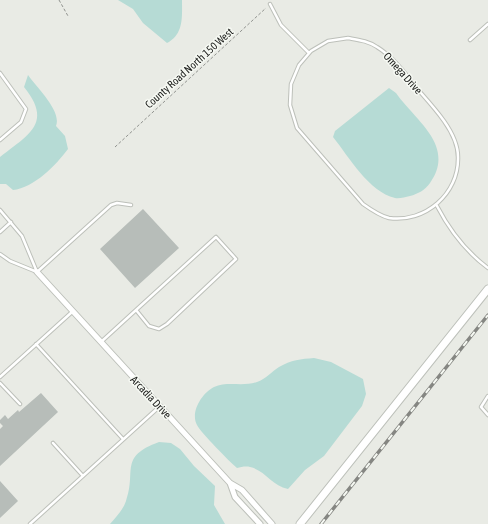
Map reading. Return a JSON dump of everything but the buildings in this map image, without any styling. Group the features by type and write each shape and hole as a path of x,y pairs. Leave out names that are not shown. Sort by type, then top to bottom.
{"main road":[{"path":"300,524 488,288"}],"street":[{"name":"Arcadia Drive","path":"37,272 230,483 235,497 260,524"},
{"path":"230,483 242,490 272,524"}],"lane":[{"path":"270,4 281,24 310,54"},
{"path":"470,40 488,24"},
{"name":"Omega Drive","path":"348,38 365,40 394,60 445,121 455,140 458,158 454,180 446,196 437,206 412,216 389,218 375,212 363,204 297,128 290,105 291,84 299,65 310,54 328,41 348,38"},
{"path":"0,73 26,109 21,122 0,140"},
{"path":"37,272 111,205 117,203 131,205"},
{"path":"437,206 446,224 460,244 488,268"},
{"path":"0,210 22,236 37,272"},
{"path":"0,232 11,222"},
{"path":"100,342 216,237 236,260 167,324 159,329 149,326 136,310"},
{"path":"0,254 10,261 37,272"},
{"path":"0,377 72,312"},
{"path":"36,344 123,439"},
{"path":"0,383 20,404"},
{"path":"488,396 481,407 488,415"},
{"path":"30,524 159,406"},
{"path":"53,443 83,476"}],"path":[{"path":"59,0 68,16"},
{"name":"County Road North 150 West","path":"115,147 270,4"}],"water":[{"path":"118,0 182,0 182,19 177,35 167,43 143,23 133,9"},
{"path":"28,75 52,107 57,120 56,126 65,136 68,149 44,175 29,185 13,190 6,184 0,184 0,157 27,135 37,120 37,110 33,100 24,87"},
{"path":"389,88 396,93 429,132 438,151 437,170 433,179 424,190 410,196 398,198 377,189 368,181 360,173 333,137 335,131"},
{"path":"314,358 331,362 363,379 366,394 362,406 324,456 305,470 288,489 277,485 260,471 250,467 237,468 222,454 197,425 195,414 198,403 205,394 214,387 224,384 246,384 257,382 279,367 292,361"},
{"path":"159,442 171,443 180,449 194,466 215,486 214,505 225,524 110,524 125,504 129,490 133,459 138,453"}],"railway":[{"path":"321,524 488,315"}]}
